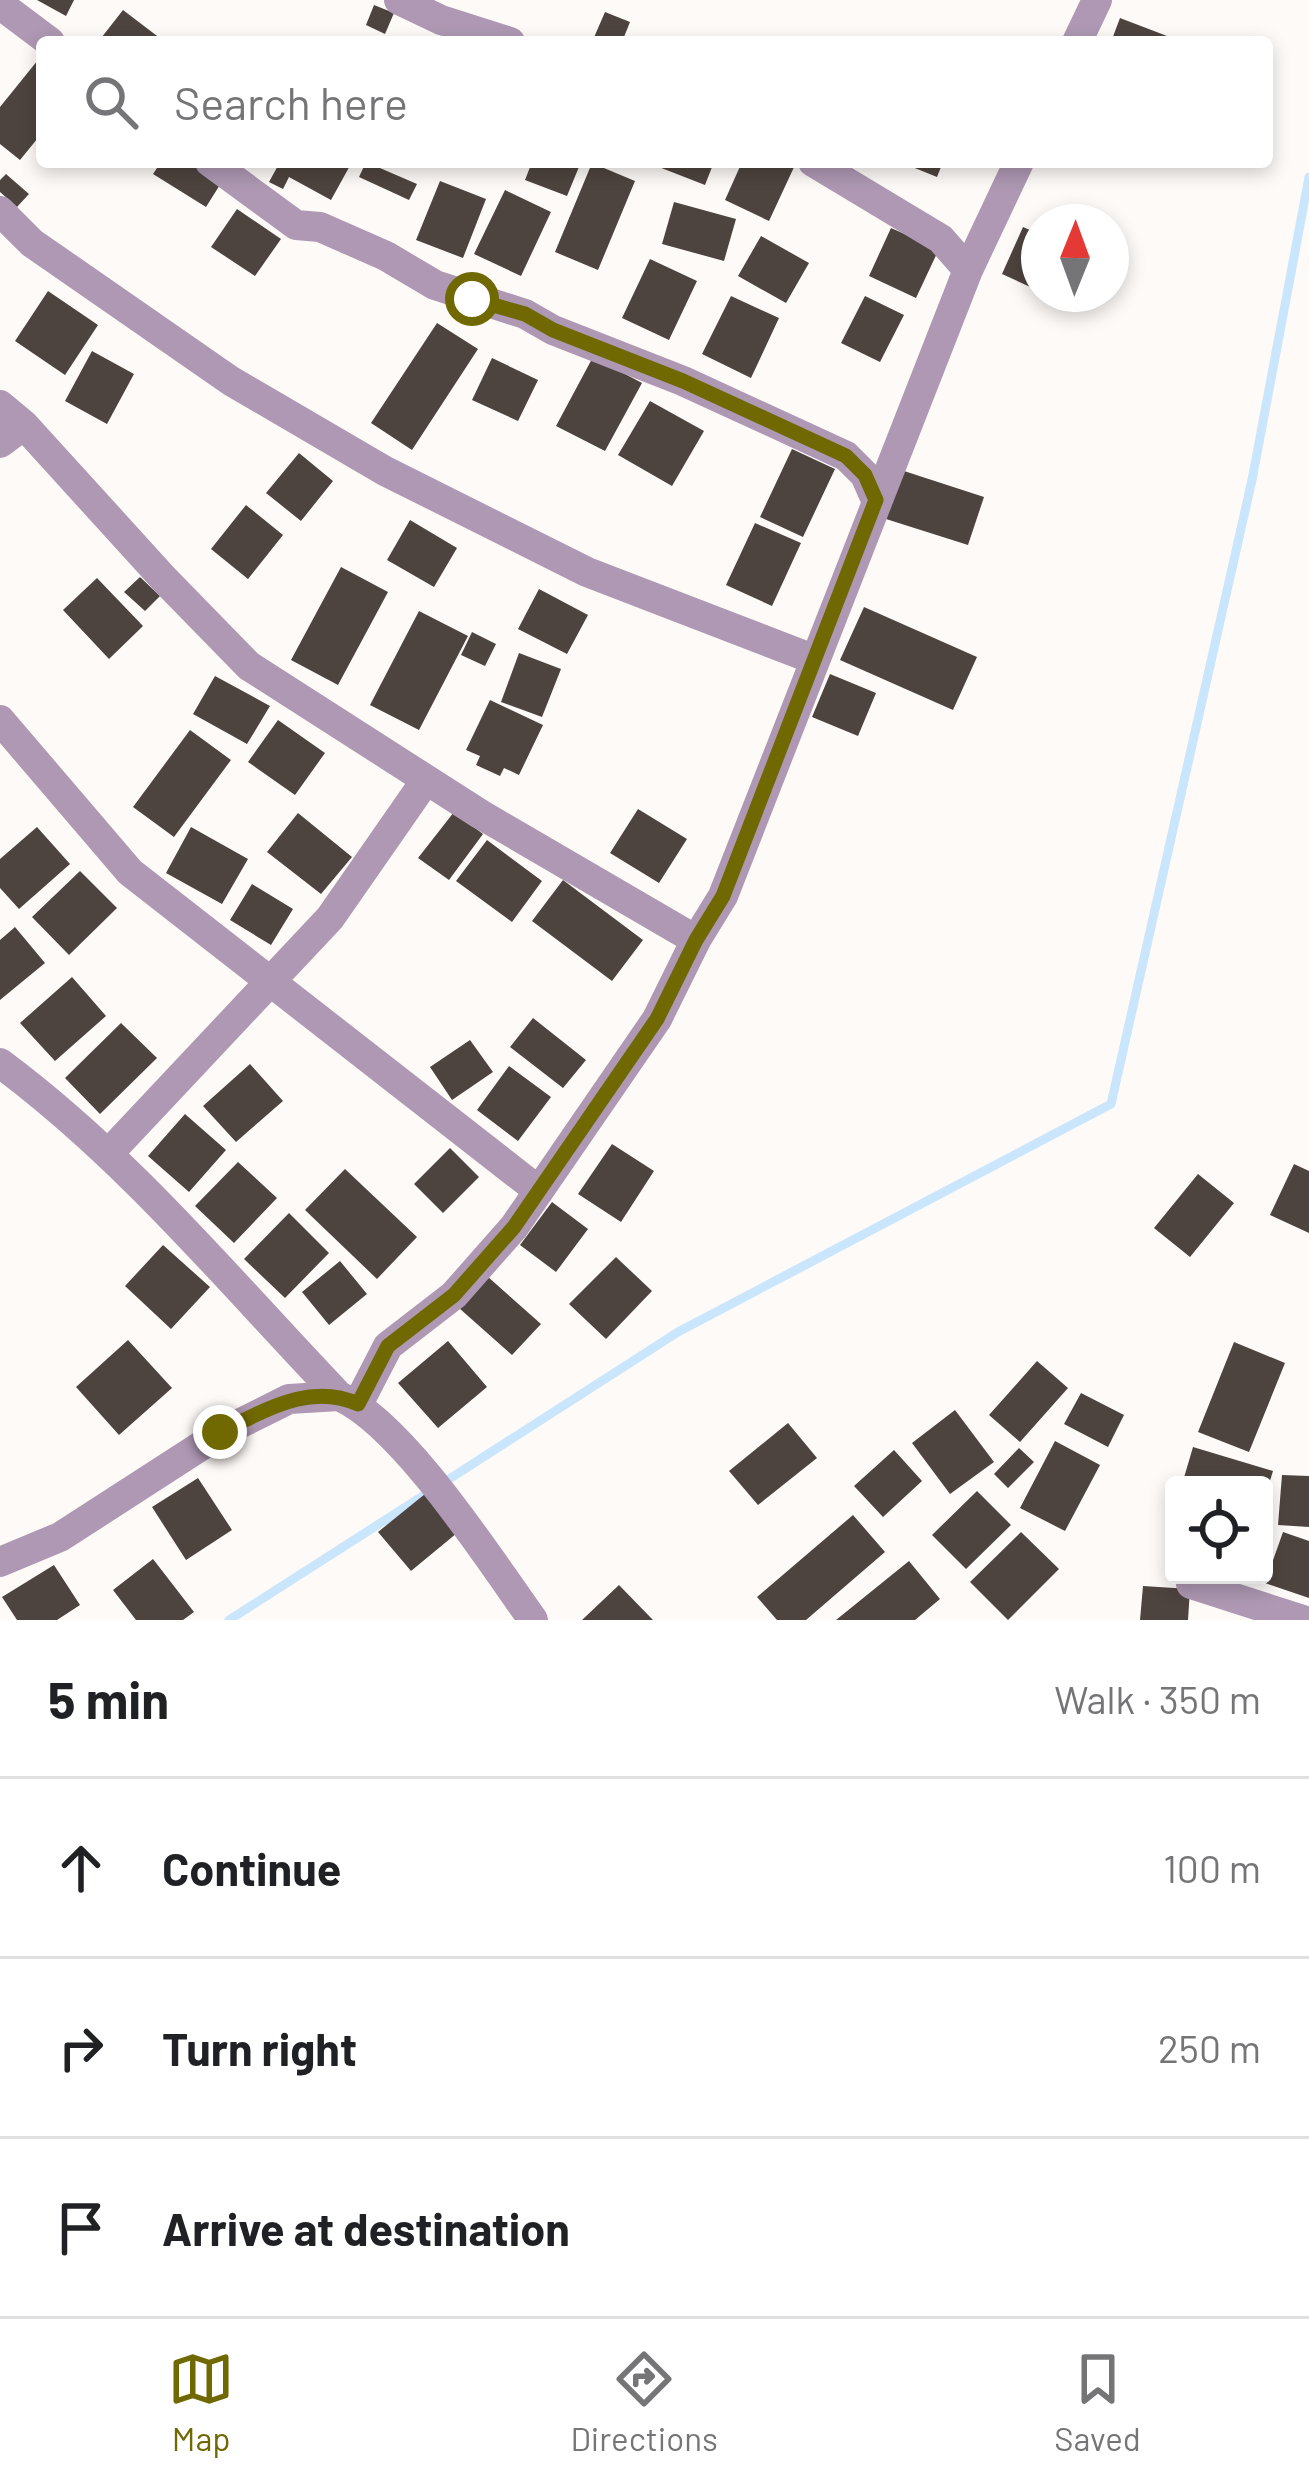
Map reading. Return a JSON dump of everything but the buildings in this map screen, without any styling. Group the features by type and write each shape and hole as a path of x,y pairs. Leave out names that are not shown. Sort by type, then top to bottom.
{"street":[{"path":"399,0 491,36"},
{"path":"1080,36 1097,0"},
{"path":"6,9 42,36"},
{"path":"218,168 296,224 320,226 435,285 525,314 846,456 865,475 876,500"},
{"path":"823,168 941,239 968,270"},
{"path":"348,1400 388,1346 454,1295 514,1227 657,1019 723,896 968,270 1016,168"},
{"path":"0,211 32,243 231,381 385,471 587,572 813,658"},
{"path":"8,424 249,666 426,781 696,940"},
{"path":"0,720 130,872 539,1191"},
{"path":"109,1153 330,918 426,781"},
{"path":"0,1063 148,1189 212,1264 436,1486 533,1620"},
{"path":"0,1562 60,1537 220,1432 289,1399 348,1400"},
{"path":"1191,1584 1303,1620"}],"waterway":[{"path":"443,1483 678,1332 1111,1104 1252,480 1309,177"},
{"path":"229,1620 429,1492"}],"route":[{"path":"220,1432 289,1399 339,1396 358,1404 388,1346 454,1295 514,1227 657,1019 723,896 876,500 865,475 846,456 525,314 472,299"}]}
